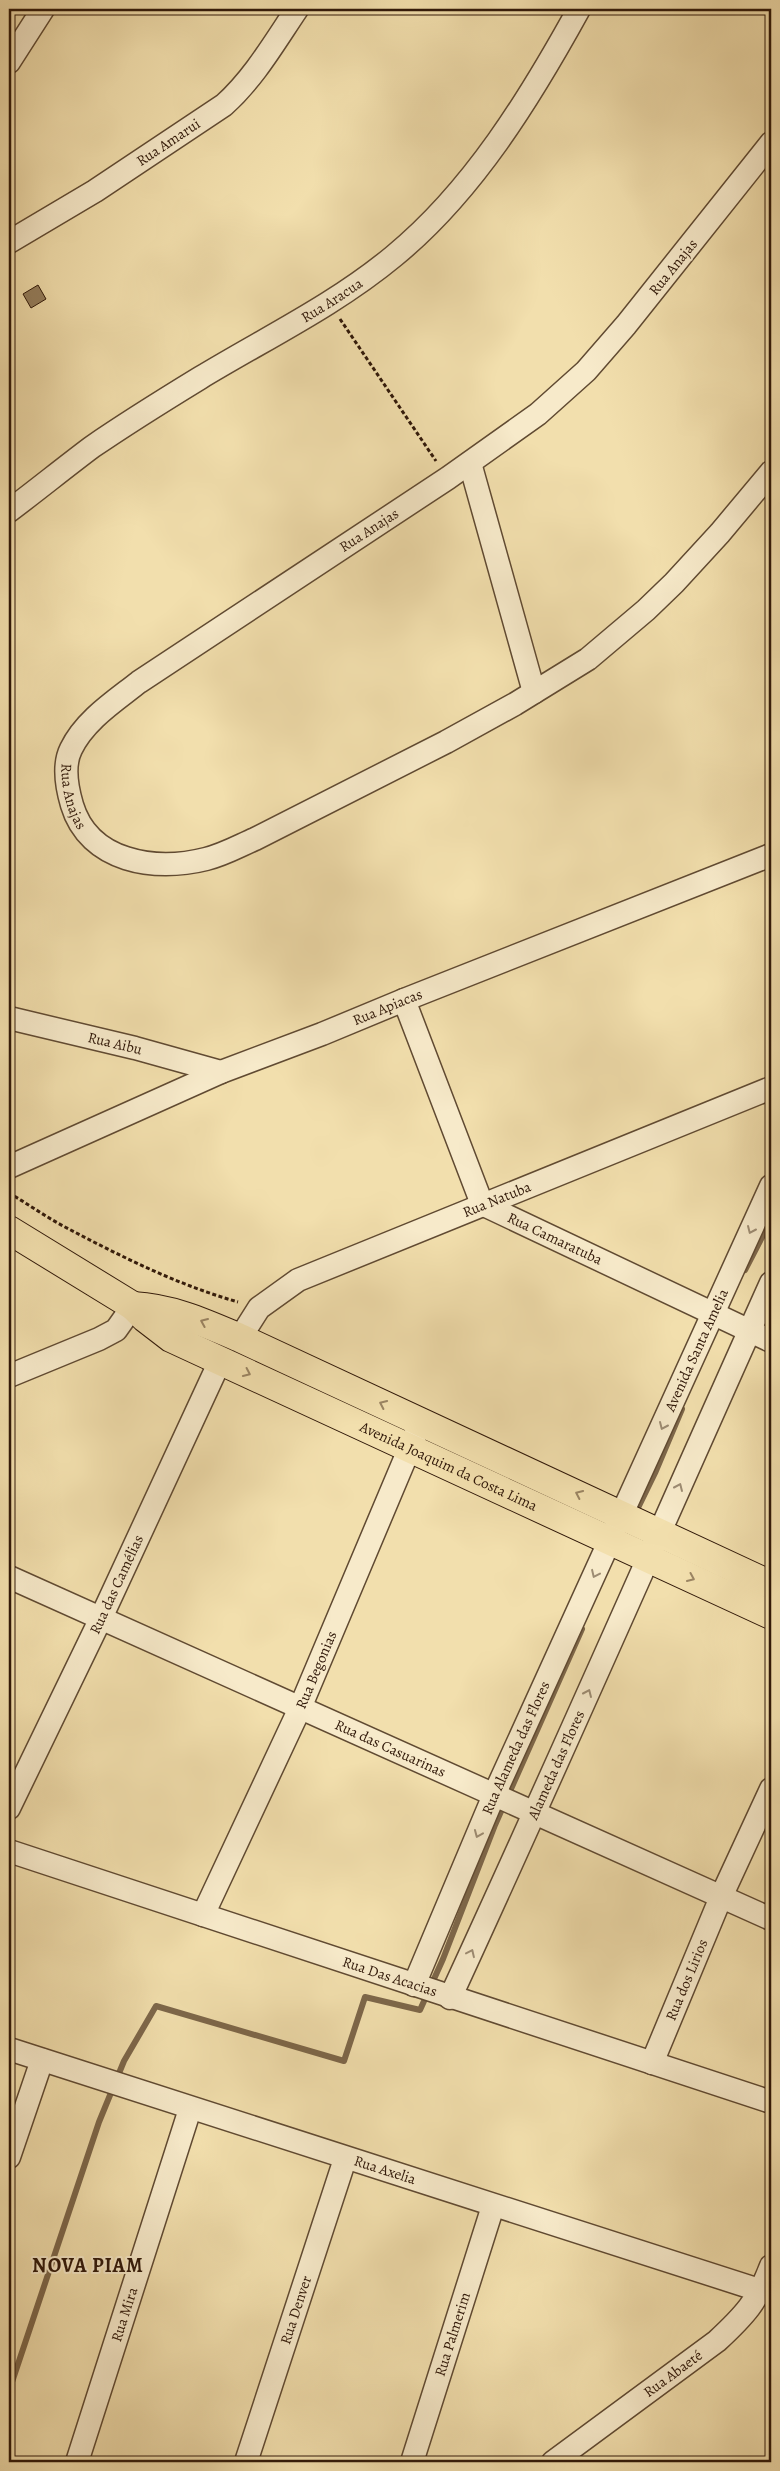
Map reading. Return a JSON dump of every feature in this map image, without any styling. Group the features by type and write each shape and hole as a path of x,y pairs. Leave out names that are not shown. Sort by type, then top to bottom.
{"main road":[{"name":"Avenida Joaquim da Costa Lima","path":"9,1230 134,1306 145,1318 171,1338 771,1615"},
{"name":"Avenida Joaquim da Costa Lima","path":"134,1306 156,1307 189,1316 240,1338 623,1514 771,1585"}],"street":[{"path":"9,62 43,9"},
{"name":"Rua Amarui","path":"9,242 96,191 224,105 242,89 297,9"},
{"name":"Rua Aracua","path":"9,511 101,442 201,378 329,304 395,255 433,219 458,190 540,80 579,9"},
{"name":"Rua Anajas","path":"771,143 632,318 586,371 538,414 448,478 139,682 105,708 91,722 71,749 67,767 68,792 74,812 88,834 108,851 137,861 165,866 205,860 224,854 255,839 446,742 588,659 646,610 720,533 771,472"},
{"path":"470,463 534,692"},
{"name":"Rua Apiacas","path":"9,1167 221,1072 322,1034 771,855"},
{"path":"404,1000 482,1204"},
{"name":"Rua Aibu","path":"9,1018 135,1048 221,1072"},
{"name":"Rua Natuba","path":"240,1338 259,1308 298,1280 771,1088"},
{"name":"Avenida Santa Amelia","path":"623,1514 771,1186"},
{"name":"Rua Camaratuba","path":"482,1204 771,1341"},
{"path":"659,1531 771,1283"},
{"path":"9,1376 116,1330 134,1306"},
{"name":"Rua das Camélias","path":"9,1808 101,1618 220,1361"},
{"name":"Rua Begonias","path":"203,1915 300,1708 421,1421"},
{"name":"Rua Alameda das Flores","path":"414,1985 494,1795 623,1514"},
{"name":"Alameda das Flores","path":"450,1998 536,1813 659,1531"},
{"name":"Rua das Casuarinas","path":"9,1577 771,1919"},
{"name":"Rua dos Lirios","path":"652,2063 721,1897 771,1789"},
{"name":"Rua Das Acacias","path":"9,1851 450,1998 771,2102"},
{"name":"Rua Axelia","path":"9,2049 190,2109 762,2292"},
{"path":"9,2158 42,2060"},
{"name":"Rua Mira","path":"77,2462 190,2109"},
{"name":"Rua Denver","path":"246,2462 345,2159"},
{"name":"Rua Palmerim","path":"412,2462 494,2206"},
{"name":"Rua Abaeté","path":"553,2462 717,2340 740,2320 762,2292 771,2266"}],"path":[{"path":"329,304 448,478"},
{"path":"9,1194 63,1226 142,1265 207,1293 259,1308"}],"building":[{"path":"38,285 46,299 31,308 23,294"}],"waterway":[{"path":"745,1270 771,1220"},
{"path":"635,1514 655,1473 682,1409"},
{"path":"9,2391 99,2122 124,2061 156,2006 344,2061 365,1997 420,2010 443,1959 495,1825 582,1629"}],"district":[{"name":"NOVA PIAM","path":"88,2265"}]}
